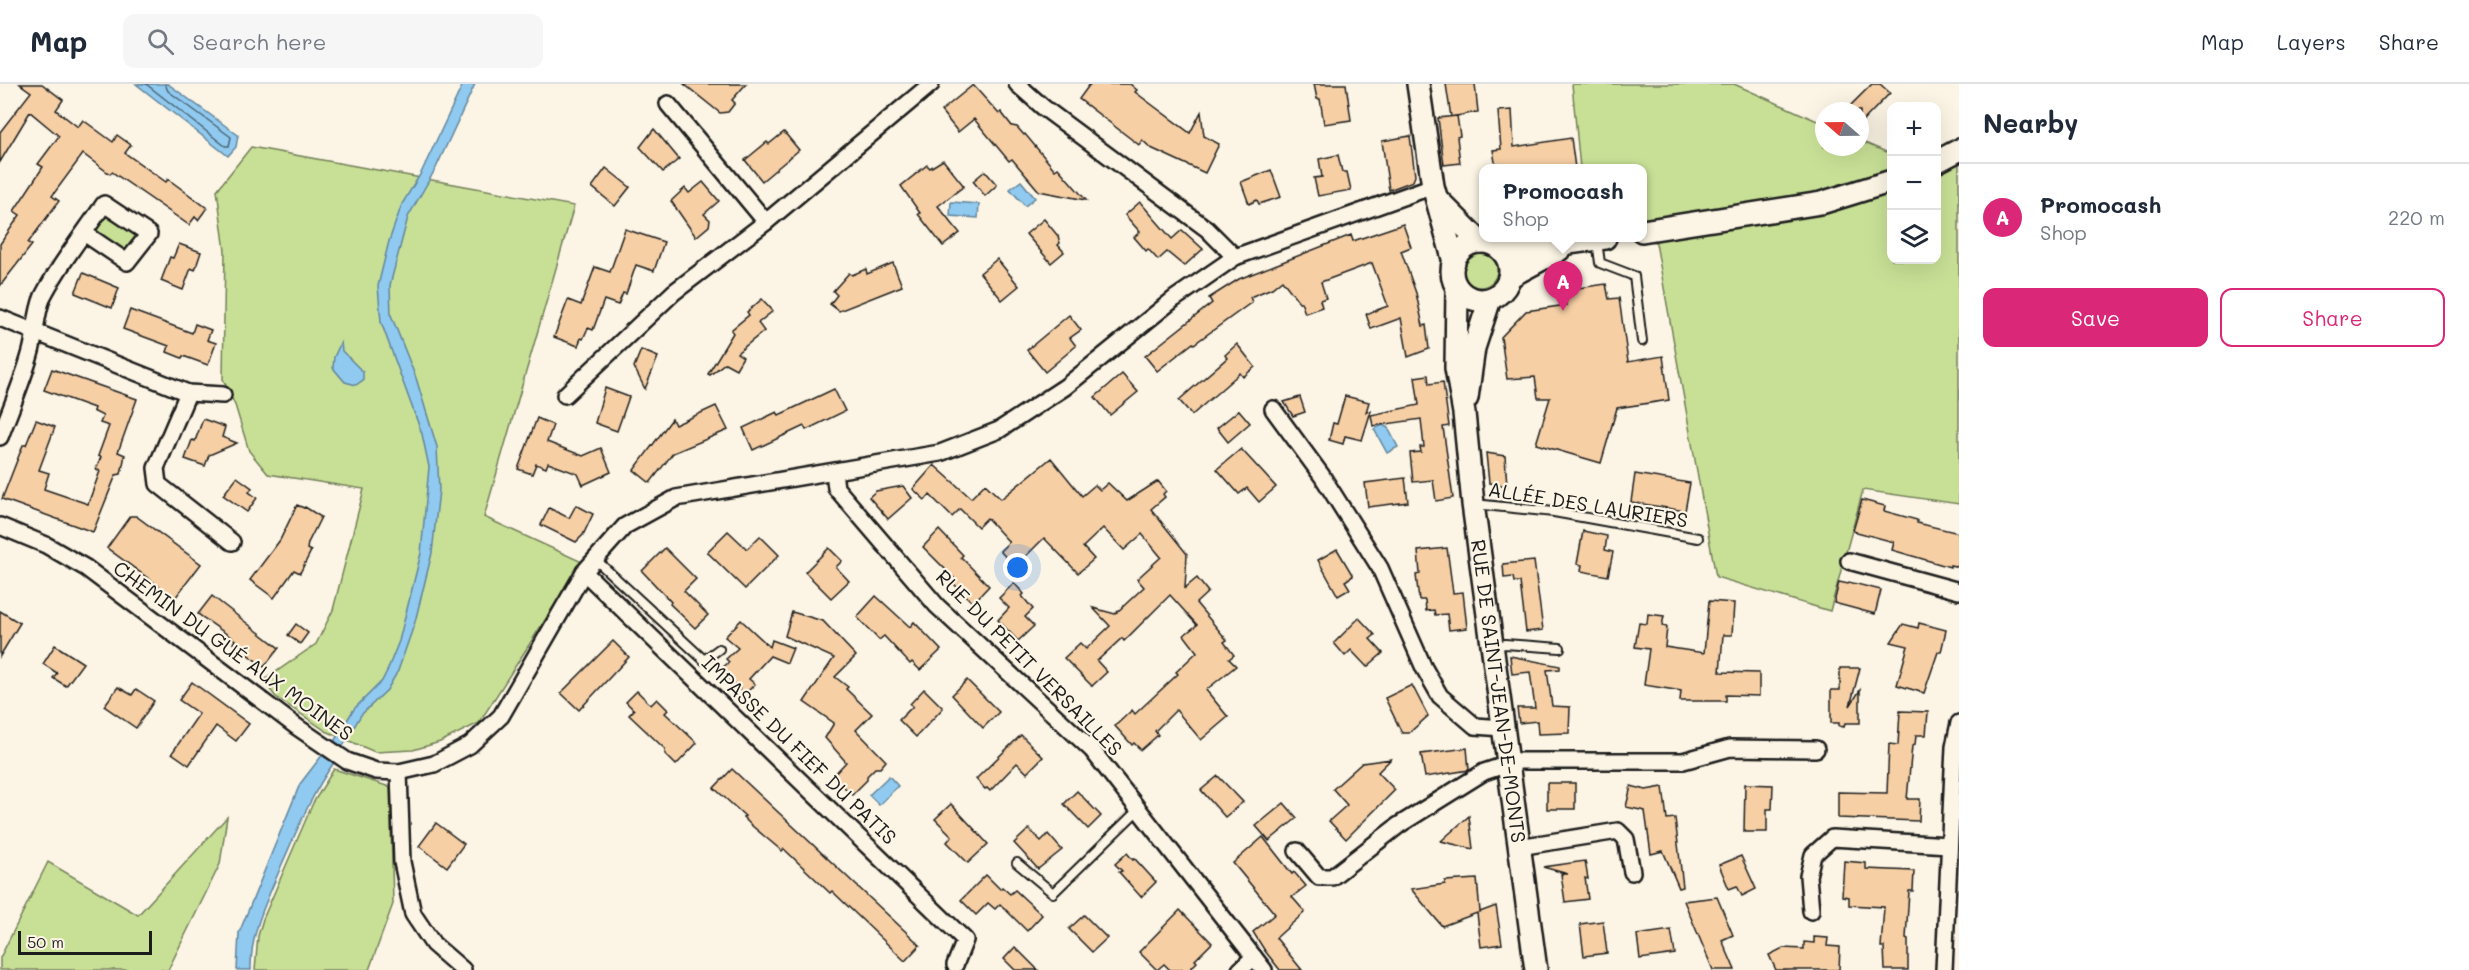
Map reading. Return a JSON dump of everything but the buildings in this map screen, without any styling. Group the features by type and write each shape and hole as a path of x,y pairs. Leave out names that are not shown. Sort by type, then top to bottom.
{"main road":[{"path":"1418,84 1435,193 1454,262"},
{"path":"1941,159 1959,150"},
{"path":"1647,230 1821,203 1887,183"},
{"path":"1435,193 1479,233"},
{"path":"1491,244 1508,260 1509,277 1503,291 1490,299 1472,298 1457,288 1452,271 1454,262 1464,248 1491,244 1580,242"},
{"path":"1509,277 1575,243"},
{"name":"RUE DE SAINT-JEAN-DE-MONTS","path":"1457,288 1456,368 1464,413 1473,504 1536,970"},
{"name":"RUE DE SAINT-JEAN-DE-MONTS","path":"1464,413 1475,345 1490,299"}],"street":[{"path":"565,395 674,292 766,222 931,84"},
{"path":"1017,84 1044,108 1207,229 1235,257"},
{"path":"668,104 766,222"},
{"name":"CHEMIN DU GUÉ AUX MOINES","path":"0,526 46,545 86,568 297,727 347,761 376,771 399,772 434,764 470,745 501,716 584,572 625,526 676,498 940,453 999,430 1065,387 1174,299 1235,257 1435,193"},
{"path":"0,437 31,352 33,331 42,298 69,250 84,233"},
{"path":"0,318 188,393 222,395"},
{"path":"188,393 156,468 158,484 232,542"},
{"path":"1273,410 1322,476 1380,568 1424,668 1440,696 1475,726 1503,729"},
{"name":"RUE DU PETIT VERSAILLES","path":"834,472 836,488 936,606 1092,750 1264,970"},
{"path":"1849,561 1959,591"},
{"name":"IMPASSE DU FIEF DU PATIS","path":"584,572 965,940 955,965"},
{"path":"1944,970 1952,953 1949,845 1954,747 1959,723"},
{"path":"1297,851 1319,877 1332,877 1399,825 1484,772 1520,761 1683,762 1730,748 1816,749"},
{"path":"399,772 402,862 413,914 433,944 463,970"},
{"path":"1519,847 1618,831 1626,839 1632,872"},
{"path":"1811,911 1808,876 1813,855 1832,838 1949,845"},
{"path":"1240,970 1254,957"}],"lane":[{"path":"1601,242 1600,263 1634,276 1642,341"},
{"name":"ALLÉE DES LAURIERS","path":"1473,504 1554,512 1698,538"},
{"path":"595,559 704,660 718,648"},
{"path":"1492,647 1505,644 1560,648"},
{"path":"1017,863 1053,893 1139,809"}],"green space":[{"path":"1572,84 1734,84 1815,120 1815,156 1869,156 1869,145 1887,152 1887,264 1941,264 1941,153 1959,152 1959,504 1863,490 1830,611 1716,577 1656,243 1647,237 1647,164 1580,164"},
{"path":"251,147 574,206 484,517 582,562 479,723 440,742 413,750 375,752 326,731 276,697 263,681 316,644 333,610 364,489 268,474 249,451 235,405 223,379 225,251 217,190"},
{"path":"105,214 109,214 136,232 138,238 130,249 124,250 95,232 95,227"},
{"path":"1480,253 1492,258 1497,270 1492,282 1480,287 1468,282 1463,270 1468,258"},
{"path":"334,769 390,787 393,904 369,970 255,970 258,936 263,919 313,803"},
{"path":"227,817 220,864 168,970 0,970 0,958 48,862 138,915"}],"water":[{"path":"136,84 168,84 238,135 236,147 228,156"},
{"path":"463,84 475,84 436,168 408,217 390,285 391,315 416,378 437,447 439,490 432,553 415,622 398,671 387,690 361,715 342,748 333,743 354,709 382,681 399,641 421,553 429,467 422,434 381,322 378,286 389,241 402,204 421,173"},
{"path":"1021,181 1035,198 1025,206 1010,189"},
{"path":"951,202 979,204 978,218 950,216"},
{"path":"341,342 342,351 363,372 363,380 356,385 345,382 333,368 334,357"},
{"path":"1383,425 1388,428 1398,447 1387,453 1374,429"},
{"path":"323,754 335,761 306,811 266,903 253,942 251,970 237,970 239,933 300,784"},
{"path":"889,776 898,786 879,805 869,795"}],"place":[{"name":"Promocash","path":"1563,311"}]}
